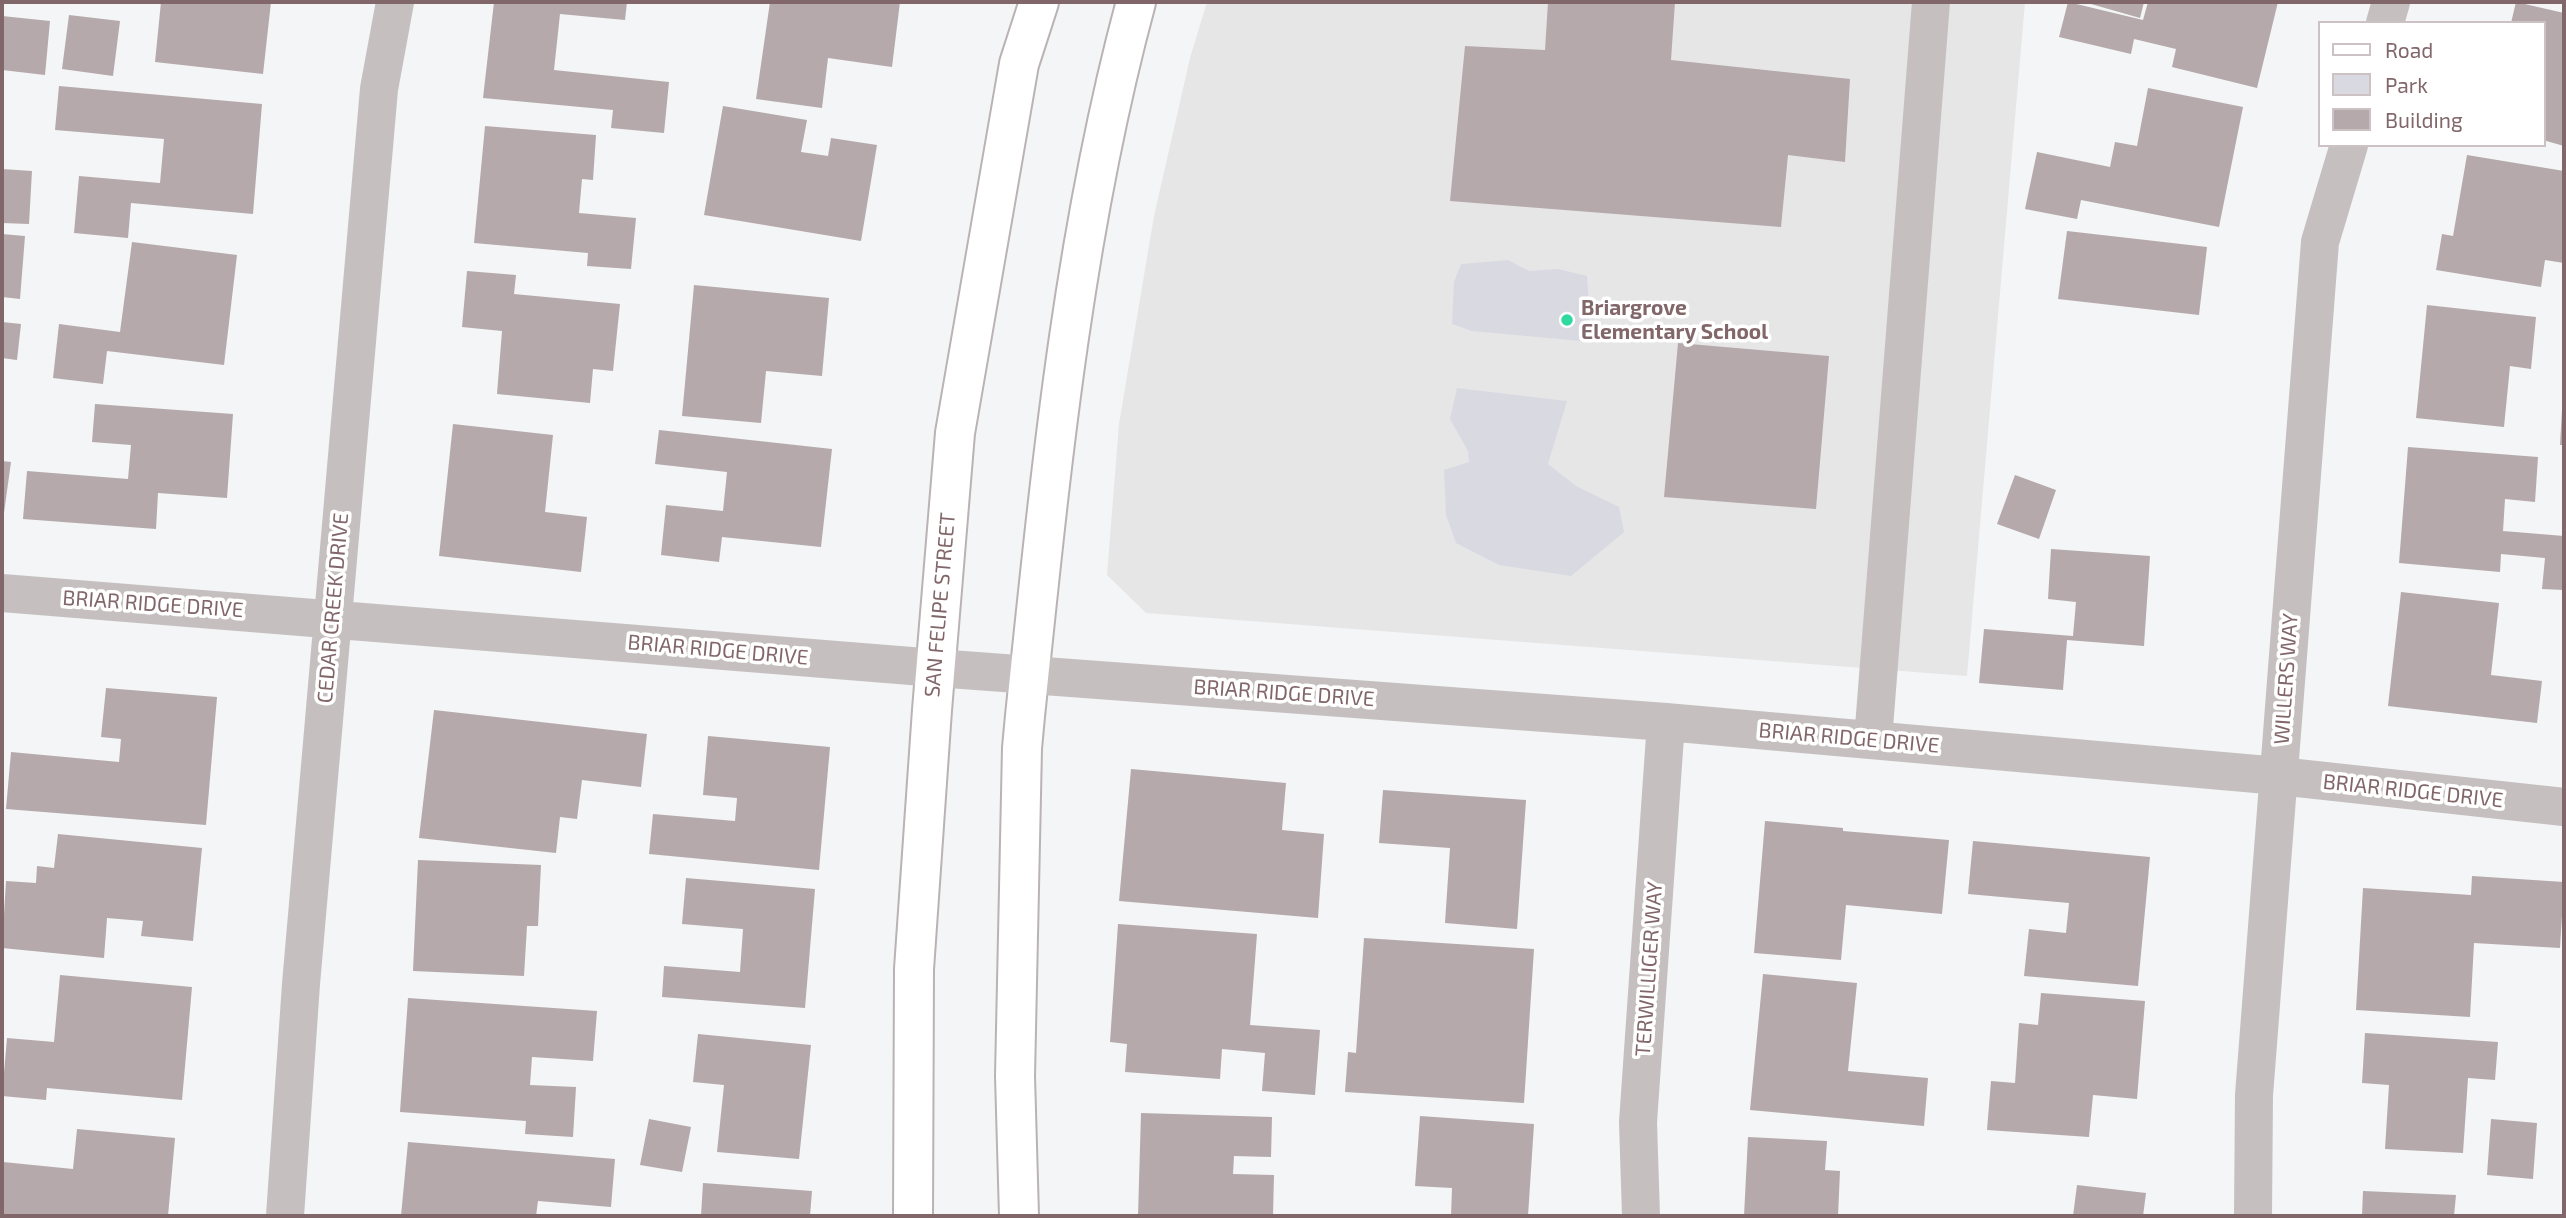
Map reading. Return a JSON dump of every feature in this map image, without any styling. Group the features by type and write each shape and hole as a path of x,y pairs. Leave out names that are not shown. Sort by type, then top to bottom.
{"main road":[{"name":"SAN FELIPE STREET","path":"913,1216 914,968 955,433 1019,64 1039,2"},
{"path":"1019,1216 1016,1021 1022,748 1029,674 1064,360 1114,82 1136,2"}],"street":[{"name":"CEDAR CREEK DRIVE","path":"285,1216 301,984 379,89 395,2"},
{"path":"1873,740 1931,2"},
{"path":"2386,21 2391,2"},
{"name":"WILLERS WAY","path":"2253,1216 2255,1095 2320,242 2348,147"},
{"name":"BRIAR RIDGE DRIVE","path":"2,593 936,668 1666,722 2279,776 2564,807"},
{"name":"TERWILLIGER WAY","path":"1641,1216 1638,1122 1666,722"}],"shaded area":[{"name":"Briargrove Elementary School","path":"1207,2 2025,2 1967,676 1146,613 1107,575 1119,424 1154,216 1190,58"}],"green space":[{"path":"1508,260 1529,271 1558,269 1587,276 1590,317 1580,341 1472,331 1452,324 1454,282 1461,264"},
{"path":"1457,388 1567,401 1548,464 1576,486 1619,507 1624,532 1571,576 1499,565 1456,543 1446,515 1444,470 1469,462 1468,451 1450,419"}],"building":[{"path":"161,2 271,2 263,74 155,62"},
{"path":"494,2 627,2 625,20 560,14 554,70 669,82 664,133 611,128 613,110 483,98"},
{"path":"770,2 900,2 892,67 828,58 822,108 756,99"},
{"path":"1548,2 1675,2 1671,60 1850,79 1845,162 1788,155 1781,227 1450,201 1465,46 1545,50"},
{"path":"2068,2 2143,20 2148,2 2278,2 2257,88 2172,67 2176,49 2134,39 2131,54 2059,37"},
{"path":"2084,2 2144,2 2140,18"},
{"path":"2516,2 2564,13 2564,146 2545,141 2545,21 2511,21"},
{"path":"69,15 120,21 113,76 62,69"},
{"path":"2,16 50,21 45,75 2,70"},
{"path":"59,86 262,104 253,214 131,203 128,238 74,233 79,176 160,183 164,139 55,130"},
{"path":"2148,88 2243,107 2219,227 2081,200 2077,219 2025,209 2037,152 2110,167 2115,142 2137,146"},
{"path":"723,106 807,120 801,152 828,156 831,138 877,145 861,241 704,215"},
{"path":"485,126 596,135 593,180 582,179 579,213 636,218 631,269 587,266 588,253 474,243"},
{"path":"2467,155 2564,171 2564,263 2545,260 2541,287 2436,270 2442,234 2453,236"},
{"path":"2,169 32,171 29,224 2,223"},
{"path":"2067,231 2207,247 2199,315 2058,299"},
{"path":"2,234 25,236 20,299 2,297"},
{"path":"132,242 237,255 224,365 107,351 103,384 53,378 59,324 120,332"},
{"path":"467,271 516,275 514,294 620,304 613,371 593,369 590,403 497,394 502,331 462,327"},
{"path":"694,285 829,298 822,376 766,371 761,423 682,416"},
{"path":"2427,305 2536,317 2531,369 2510,366 2504,427 2416,418"},
{"path":"2,322 21,324 17,360 2,358"},
{"path":"1678,343 1829,356 1816,509 1664,497"},
{"path":"95,404 233,414 227,498 158,493 156,529 23,519 27,471 128,479 131,445 92,442"},
{"path":"2562,410 2564,445 2560,445"},
{"path":"453,424 553,435 545,512 587,517 581,572 439,556"},
{"path":"659,430 832,449 821,547 722,537 719,562 661,555 666,505 723,511 727,472 655,464"},
{"path":"2408,447 2538,457 2535,502 2505,499 2503,531 2564,536 2564,590 2542,589 2545,558 2501,554 2500,572 2399,563"},
{"path":"2,461 11,462 3,520 2,520"},
{"path":"2015,475 2056,490 2039,539 1997,524"},
{"path":"2051,549 2150,556 2144,646 2067,640 2063,690 1979,683 1984,629 2073,636 2076,602 2048,599"},
{"path":"2401,592 2499,603 2491,675 2542,681 2537,723 2388,706"},
{"path":"106,688 217,697 206,825 6,809 11,752 119,762 121,739 101,737"},
{"path":"434,710 647,734 641,787 582,780 577,819 560,817 556,853 419,838"},
{"path":"708,736 830,747 819,870 649,854 653,814 735,821 737,798 703,795"},
{"path":"1131,769 1286,783 1282,830 1324,834 1318,918 1119,901"},
{"path":"1383,790 1526,800 1517,929 1445,923 1450,848 1379,843"},
{"path":"1765,821 1949,840 1942,914 1846,905 1841,960 1754,953"},
{"path":"58,834 202,848 193,941 141,936 143,921 107,918 104,958 2,948 6,881 36,883 37,866 54,868"},
{"path":"1973,841 2150,857 2138,986 2024,976 2029,929 2066,933 2069,903 1968,894"},
{"path":"418,860 541,865 538,926 527,926 524,976 413,971"},
{"path":"2472,876 2564,882 2560,948 2474,943 2470,1017 2356,1010 2363,888 2471,895"},
{"path":"686,878 815,889 805,1008 662,997 664,966 740,972 743,929 682,924"},
{"path":"1118,924 1257,934 1250,1025 1320,1030 1315,1095 1262,1091 1265,1053 1222,1049 1220,1079 1125,1072 1127,1044 1110,1042"},
{"path":"1364,938 1534,949 1524,1103 1345,1092 1348,1052 1356,1053"},
{"path":"1763,974 1857,983 1848,1071 1928,1078 1924,1126 1750,1110"},
{"path":"60,975 192,987 182,1100 47,1088 46,1100 2,1096 7,1038 54,1042"},
{"path":"2041,993 2145,1001 2137,1099 2093,1095 2089,1137 1987,1130 1991,1081 2015,1083 2019,1023 2038,1025"},
{"path":"408,998 597,1011 593,1061 532,1057 530,1085 576,1087 573,1137 525,1134 526,1121 400,1112"},
{"path":"2365,1033 2498,1042 2495,1080 2468,1078 2463,1153 2385,1149 2389,1085 2362,1083"},
{"path":"698,1034 811,1045 799,1159 717,1152 724,1085 693,1082"},
{"path":"1141,1113 1272,1117 1271,1157 1234,1156 1233,1174 1274,1175 1273,1216 1138,1216"},
{"path":"1420,1116 1534,1124 1528,1216 1451,1216 1452,1188 1415,1186"},
{"path":"649,1119 691,1127 682,1172 640,1165"},
{"path":"2491,1119 2537,1123 2533,1179 2487,1175"},
{"path":"77,1129 175,1138 168,1216 2,1216 3,1162 73,1169"},
{"path":"1748,1137 1827,1141 1825,1170 1840,1171 1838,1216 1744,1216"},
{"path":"408,1142 615,1159 611,1207 538,1201 536,1216 401,1216"},
{"path":"703,1183 812,1191 810,1216 701,1216"},
{"path":"2077,1185 2146,1193 2143,1216 2073,1216"},
{"path":"2363,1191 2456,1195 2454,1216 2362,1216"}],"place":[{"name":"Briargrove Elementary School","path":"1567,320"}]}
